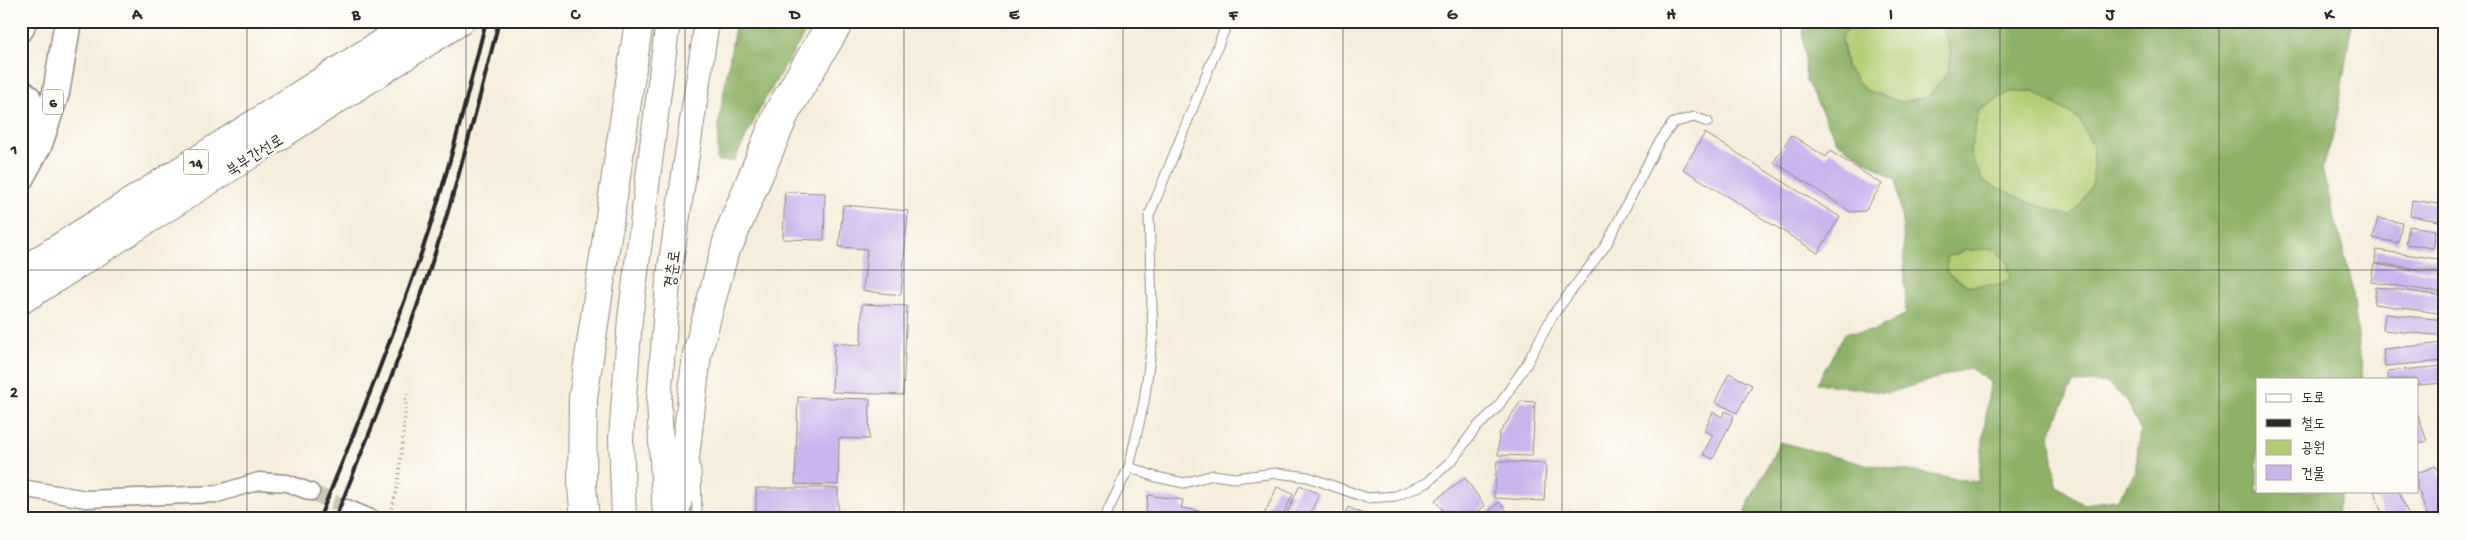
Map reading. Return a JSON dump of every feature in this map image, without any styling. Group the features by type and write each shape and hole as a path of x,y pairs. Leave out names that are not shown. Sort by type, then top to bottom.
{"highway":[{"name":"북부간선로","path":"21,300 105,234 294,100 417,21"},
{"name":"북부간선로","path":"21,272 105,234 288,132 460,21"},
{"path":"585,519 582,486 583,398 593,314 639,21"},
{"path":"674,519 683,474 697,354 730,231 779,111 832,21"}],"main road":[{"path":"21,28 23,21"},
{"name":"6","path":"21,178 38,144 56,92 68,21"},
{"path":"624,519 622,438 630,319 668,21"},
{"name":"경춘로","path":"665,519 659,400 668,282 707,21"},
{"path":"21,92 28,98 38,144"}],"street":[{"path":"21,488 86,499 217,494 259,481 287,483 311,492"},
{"path":"347,508 372,519"}],"lane":[{"path":"734,259 794,118 851,21"},
{"path":"1104,519 1129,467 1144,402 1153,335 1149,216 1228,21"},
{"path":"1129,467 1156,477 1184,483 1214,475 1234,478 1277,473 1308,477 1367,498 1396,496 1427,482 1453,459 1475,429 1497,408 1526,365 1553,315 1606,245 1658,144 1673,123 1694,117 1708,122"},
{"path":"697,464 697,519"}],"path":[{"path":"389,519 398,485 407,394"}],"green space":[{"path":"736,21 812,21 764,101 734,161 717,161 719,121"},
{"path":"1802,21 1852,21 1842,37 1846,66 1865,90 1902,102 1929,96 1948,73 1951,56 1944,30 1927,21 2352,21 2335,131 2322,169 2352,284 2363,378 2256,378 2256,492 2343,492 2334,519 1747,519 1745,510 1780,442 1859,463 1978,482 1990,382 1970,368 1888,393 1817,383 1845,333 1873,331 1906,314 1903,229 1896,180 1837,142 1806,81","holes":["2033,91 2079,119 2093,146 2093,182 2083,201 2070,216 2033,204 1983,181 1970,152 1979,110 2010,92","1994,249 2008,262 2010,278 2001,285 1969,286 1947,273 1947,257 1967,250","2105,382 2126,399 2140,430 2135,474 2117,500 2083,504 2056,485 2050,433 2073,383"]},
{"path":"1852,21 1927,21 1944,30 1951,56 1948,73 1929,96 1902,102 1865,90 1846,66 1842,37"},
{"path":"2033,91 2079,119 2093,146 2093,182 2083,201 2070,216 2033,204 1982,181 1970,152 1979,111 2010,92"},
{"path":"1994,249 2008,262 2010,278 2001,285 1969,286 1947,273 1946,257 1967,250"}],"building":[{"path":"1705,133 1840,217 1818,253 1683,169"},
{"path":"1791,135 1826,157 1830,151 1882,184 1865,211 1851,212 1774,162"},
{"path":"785,192 825,193 824,240 783,239"},
{"path":"2412,200 2445,205 2445,222 2410,216"},
{"path":"843,205 908,211 901,295 863,291 867,249 839,247"},
{"path":"2378,218 2402,223 2398,243 2373,238"},
{"path":"2409,226 2436,230 2433,248 2406,244"},
{"path":"2376,250 2445,260 2445,272 2375,263"},
{"path":"2374,264 2445,275 2445,293 2371,282"},
{"path":"2376,287 2445,296 2445,314 2374,304"},
{"path":"862,304 907,306 903,395 832,392 834,343 861,345"},
{"path":"2385,314 2445,320 2445,336 2383,330"},
{"path":"2445,343 2445,361 2385,366 2383,349"},
{"path":"2445,366 2445,383 2418,385 2418,378 2388,378 2388,371"},
{"path":"1729,373 1752,385 1737,413 1715,402"},
{"path":"798,397 870,399 869,439 839,438 838,485 795,484"},
{"path":"1521,401 1535,402 1532,456 1498,455 1499,434"},
{"path":"1725,411 1734,416 1713,459 1703,454 1713,435 1704,431 1713,412 1722,417"},
{"path":"2418,416 2427,441 2418,444"},
{"path":"1497,461 1546,464 1544,501 1494,498"},
{"path":"2436,466 2445,489 2445,519 2429,519 2418,490 2418,473"},
{"path":"1465,478 1485,506 1468,519 1449,519 1435,500"},
{"path":"1300,485 1319,494 1308,519 1284,519"},
{"path":"1277,487 1293,494 1281,519 1262,519"},
{"path":"756,488 838,488 838,519 756,519"},
{"path":"2374,492 2399,492 2410,519 2384,519"},
{"path":"1148,495 1183,500 1181,508 1201,511 1200,519 1145,518"},
{"path":"1499,502 1507,511 1498,519 1481,519"},
{"path":"1348,507 1367,516 1366,519 1342,519"},
{"path":"1569,510 1585,519 1565,519"}],"tunnel":[{"path":"311,492 347,508"}],"railway":[{"path":"319,519 390,341 416,269 452,154 486,21"},
{"path":"335,519 391,378 429,270 479,102 499,21"}]}
